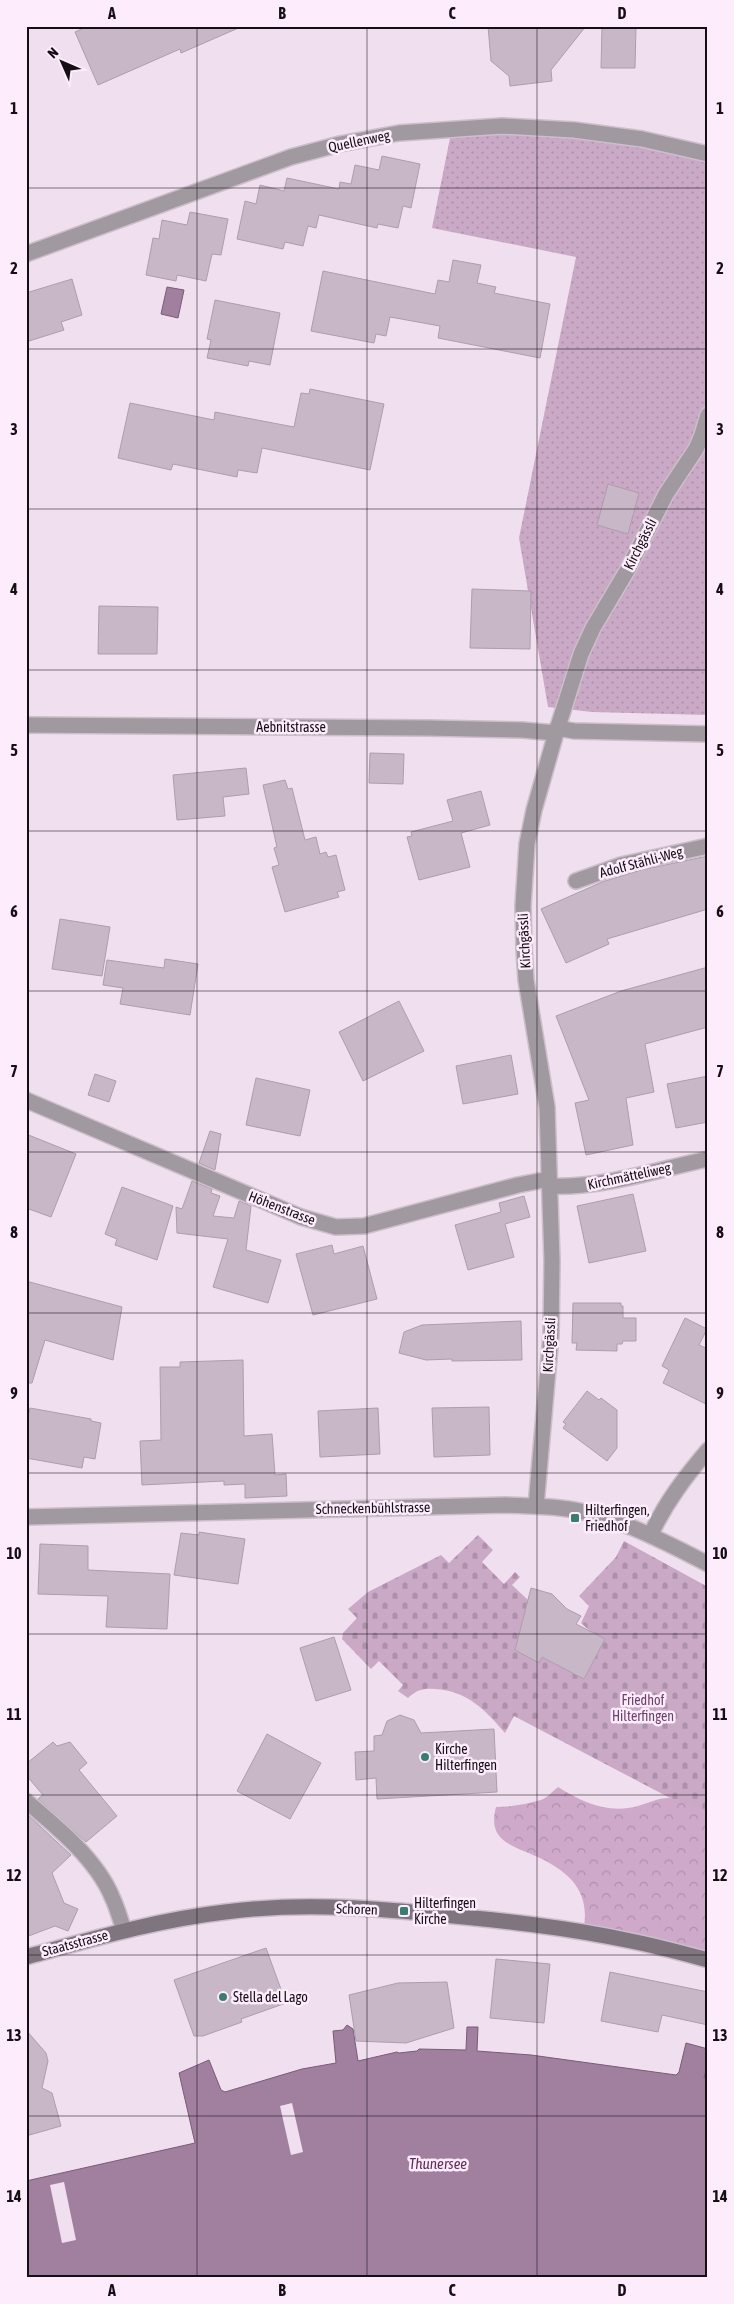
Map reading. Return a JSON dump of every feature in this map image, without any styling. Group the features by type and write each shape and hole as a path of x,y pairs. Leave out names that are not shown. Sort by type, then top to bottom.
{"main road":[{"name":"Schoren","path":"124,1930 227,1911 303,1907 366,1908 489,1919 584,1932 633,1941 708,1960"},
{"name":"Staatsstrasse","path":"26,1957 124,1930"}],"street":[{"name":"Quellenweg","path":"26,254 291,157 340,144 399,133 502,126 574,130 634,138 708,154"},
{"name":"Kirchgässli","path":"536,1506 551,1335 550,1182 547,1107 526,980 523,906 527,844 534,810 556,731 581,654 628,569 666,494 696,449 708,415"},
{"name":"Aebnitstrasse","path":"26,725 447,729 708,734"},
{"name":"Adolf Stähli-Weg","path":"576,882 621,865 708,846"},
{"name":"Höhenstrasse","path":"26,1100 301,1217 336,1227 364,1226 518,1185 550,1182"},
{"name":"Kirchmätteliweg","path":"550,1182 574,1187 607,1182 708,1159"},
{"path":"651,1534 674,1490 708,1450"},
{"name":"Schneckenbühlstrasse","path":"26,1517 536,1506 580,1511 651,1534 708,1564"},
{"path":"26,1801 43,1815 92,1865 112,1895 124,1930"}],"green space":[{"path":"502,126 708,154 708,715 592,712 548,707 519,538 576,257 432,228 452,128"},
{"name":"Friedhof Hilterfingen","path":"478,1535 493,1550 482,1562 504,1584 515,1572 520,1577 512,1585 528,1600 515,1650 539,1662 542,1657 584,1679 605,1639 591,1632 581,1623 589,1606 579,1596 616,1557 624,1541 708,1587 708,1814 686,1803 670,1798 514,1716 505,1733 483,1709 457,1693 427,1689 417,1691 408,1698 398,1691 403,1685 379,1661 371,1669 342,1639 343,1633 357,1618 348,1609 368,1592 441,1555 449,1563"},
{"path":"558,1787 577,1798 596,1806 607,1808 627,1808 673,1798 684,1801 708,1814 708,1960 583,1932 584,1908 578,1888 563,1872 542,1859 506,1842 495,1829 496,1807 519,1805 541,1800"}],"water":[{"path":"167,287 184,290 178,318 161,314"},
{"name":"Thunersee","path":"347,2025 353,2029 358,2061 397,2052 417,2051 419,2049 466,2050 467,2027 478,2027 477,2051 531,2055 676,2075 679,2072 686,2043 708,2049 708,2063 704,2078 708,2080 708,2278 26,2278 26,2181 195,2143 179,2073 209,2060 221,2090 225,2092 302,2069 336,2063 333,2031 343,2030"}],"pier":[{"path":"292,2103 303,2152 291,2155 280,2106"},
{"path":"64,2182 76,2240 62,2243 50,2185"}],"building":[{"path":"88,26 243,26 181,53 180,49 98,85 75,32"},
{"path":"488,26 586,26 551,70 552,81 510,86 509,76 491,61"},
{"path":"602,26 636,26 635,68 601,68"},
{"path":"382,156 420,164 411,208 403,206 398,228 378,224 377,228 319,215 316,228 308,226 303,246 285,242 283,249 237,239 245,201 256,204 260,185 284,191 287,178 339,189 340,182 351,184 355,165 379,170"},
{"path":"190,212 228,219 221,255 212,254 206,281 177,275 176,281 146,275 153,238 159,239 162,220 187,225"},
{"path":"453,260 481,265 477,283 496,287 494,293 550,304 540,358 438,338 440,326 390,317 386,336 376,334 374,343 311,331 323,271 435,294 438,280 449,282"},
{"path":"72,279 82,315 61,322 64,330 26,342 26,293"},
{"path":"215,300 280,313 270,365 249,361 248,366 207,358 211,340 207,339"},
{"path":"310,389 384,404 370,470 262,448 257,473 238,470 237,477 173,464 171,470 118,458 130,403 214,420 215,412 294,427 301,393 309,394"},
{"path":"608,484 639,493 628,534 597,525"},
{"path":"472,589 531,591 530,649 470,648"},
{"path":"99,606 158,607 157,654 98,654"},
{"path":"370,753 404,754 403,784 369,783"},
{"path":"246,768 249,794 223,797 225,816 177,820 173,775"},
{"path":"285,780 288,789 292,788 305,840 316,837 320,854 326,852 328,857 336,855 345,890 337,892 339,897 285,912 272,867 279,865 274,848 277,847 263,785"},
{"path":"481,791 490,825 461,833 470,867 419,880 407,837 412,836 411,832 453,821 447,800"},
{"path":"708,856 708,909 607,939 609,944 566,963 541,909 602,882 641,870"},
{"path":"60,919 110,927 102,976 52,969"},
{"path":"165,959 198,964 190,1015 120,1004 123,988 103,985 107,960 164,968"},
{"path":"708,967 708,1027 645,1044 654,1092 626,1098 633,1145 586,1155 575,1103 589,1100 556,1016 621,991"},
{"path":"399,1001 424,1051 363,1081 339,1032"},
{"path":"511,1055 518,1094 463,1104 456,1066"},
{"path":"95,1074 116,1081 109,1102 88,1095"},
{"path":"708,1076 708,1122 676,1128 667,1084"},
{"path":"256,1078 310,1090 300,1136 246,1125"},
{"path":"210,1131 221,1134 215,1170 199,1163"},
{"path":"26,1134 76,1154 51,1217 26,1208"},
{"path":"192,1181 212,1189 211,1193 220,1196 213,1216 234,1218 239,1201 251,1206 246,1250 281,1260 268,1303 213,1287 228,1239 177,1233 176,1207 182,1209"},
{"path":"122,1187 173,1206 157,1260 115,1245 117,1239 105,1234"},
{"path":"633,1194 646,1251 589,1263 577,1206"},
{"path":"524,1196 530,1217 505,1224 514,1257 468,1270 455,1225 501,1212 499,1203"},
{"path":"332,1245 334,1254 363,1246 377,1299 313,1315 296,1254"},
{"path":"26,1281 122,1307 113,1360 45,1340 32,1383 26,1383"},
{"path":"573,1303 621,1303 621,1306 623,1306 623,1318 636,1318 636,1341 623,1341 622,1344 617,1344 617,1351 576,1350 577,1343 572,1343"},
{"path":"685,1318 707,1329 699,1345 708,1349 708,1405 663,1383 669,1370 662,1366"},
{"path":"521,1321 522,1360 426,1360 399,1353 404,1332 422,1325"},
{"path":"243,1360 244,1436 272,1434 275,1475 286,1474 287,1496 245,1498 245,1484 224,1485 224,1481 142,1485 140,1441 161,1440 160,1367 180,1367 180,1362"},
{"path":"587,1391 599,1400 601,1398 617,1410 617,1448 607,1461 563,1428 566,1424 563,1422"},
{"path":"489,1407 490,1455 434,1457 432,1408"},
{"path":"30,1408 91,1419 91,1421 101,1423 95,1459 84,1457 82,1468 26,1458 26,1426"},
{"path":"378,1408 380,1454 320,1457 318,1411"},
{"path":"199,1532 245,1539 238,1584 174,1575 181,1533 199,1535"},
{"path":"40,1544 88,1546 88,1570 170,1574 167,1629 106,1627 108,1596 38,1594"},
{"path":"531,1588 552,1594 567,1609 581,1616 576,1624 605,1639 584,1679 542,1657 539,1663 515,1650"},
{"path":"334,1637 351,1690 316,1701 300,1648"},
{"name":"Kirche Hilterfingen","path":"400,1715 414,1720 421,1733 494,1729 497,1792 377,1799 376,1778 356,1780 355,1752 374,1751 374,1736 382,1735 387,1721"},
{"path":"267,1734 321,1763 290,1819 237,1791"},
{"path":"53,1742 57,1746 70,1742 87,1763 79,1770 117,1816 86,1842 38,1799 43,1795 26,1775 26,1764"},
{"path":"26,1813 71,1855 52,1873 64,1903 78,1909 68,1931 55,1926 26,1937"},
{"path":"266,1948 286,2003 241,2019 242,2022 203,2036 194,2036 174,1980"},
{"path":"496,1959 550,1964 544,2023 490,2018"},
{"path":"610,1972 708,1992 708,2025 662,2015 658,2032 601,2021"},
{"path":"447,1982 454,2028 406,2043 356,2041 349,1995 398,1983"},
{"path":"26,2030 46,2053 48,2061 42,2088 52,2093 61,2126 26,2136"}],"place":[{"name":"Hilterfingen, Friedhof","path":"575,1518"},
{"name":"Kirche Hilterfingen","path":"425,1757"},
{"name":"Hilterfingen Kirche","path":"404,1911"},
{"name":"Stella del Lago","path":"223,1997"}]}
